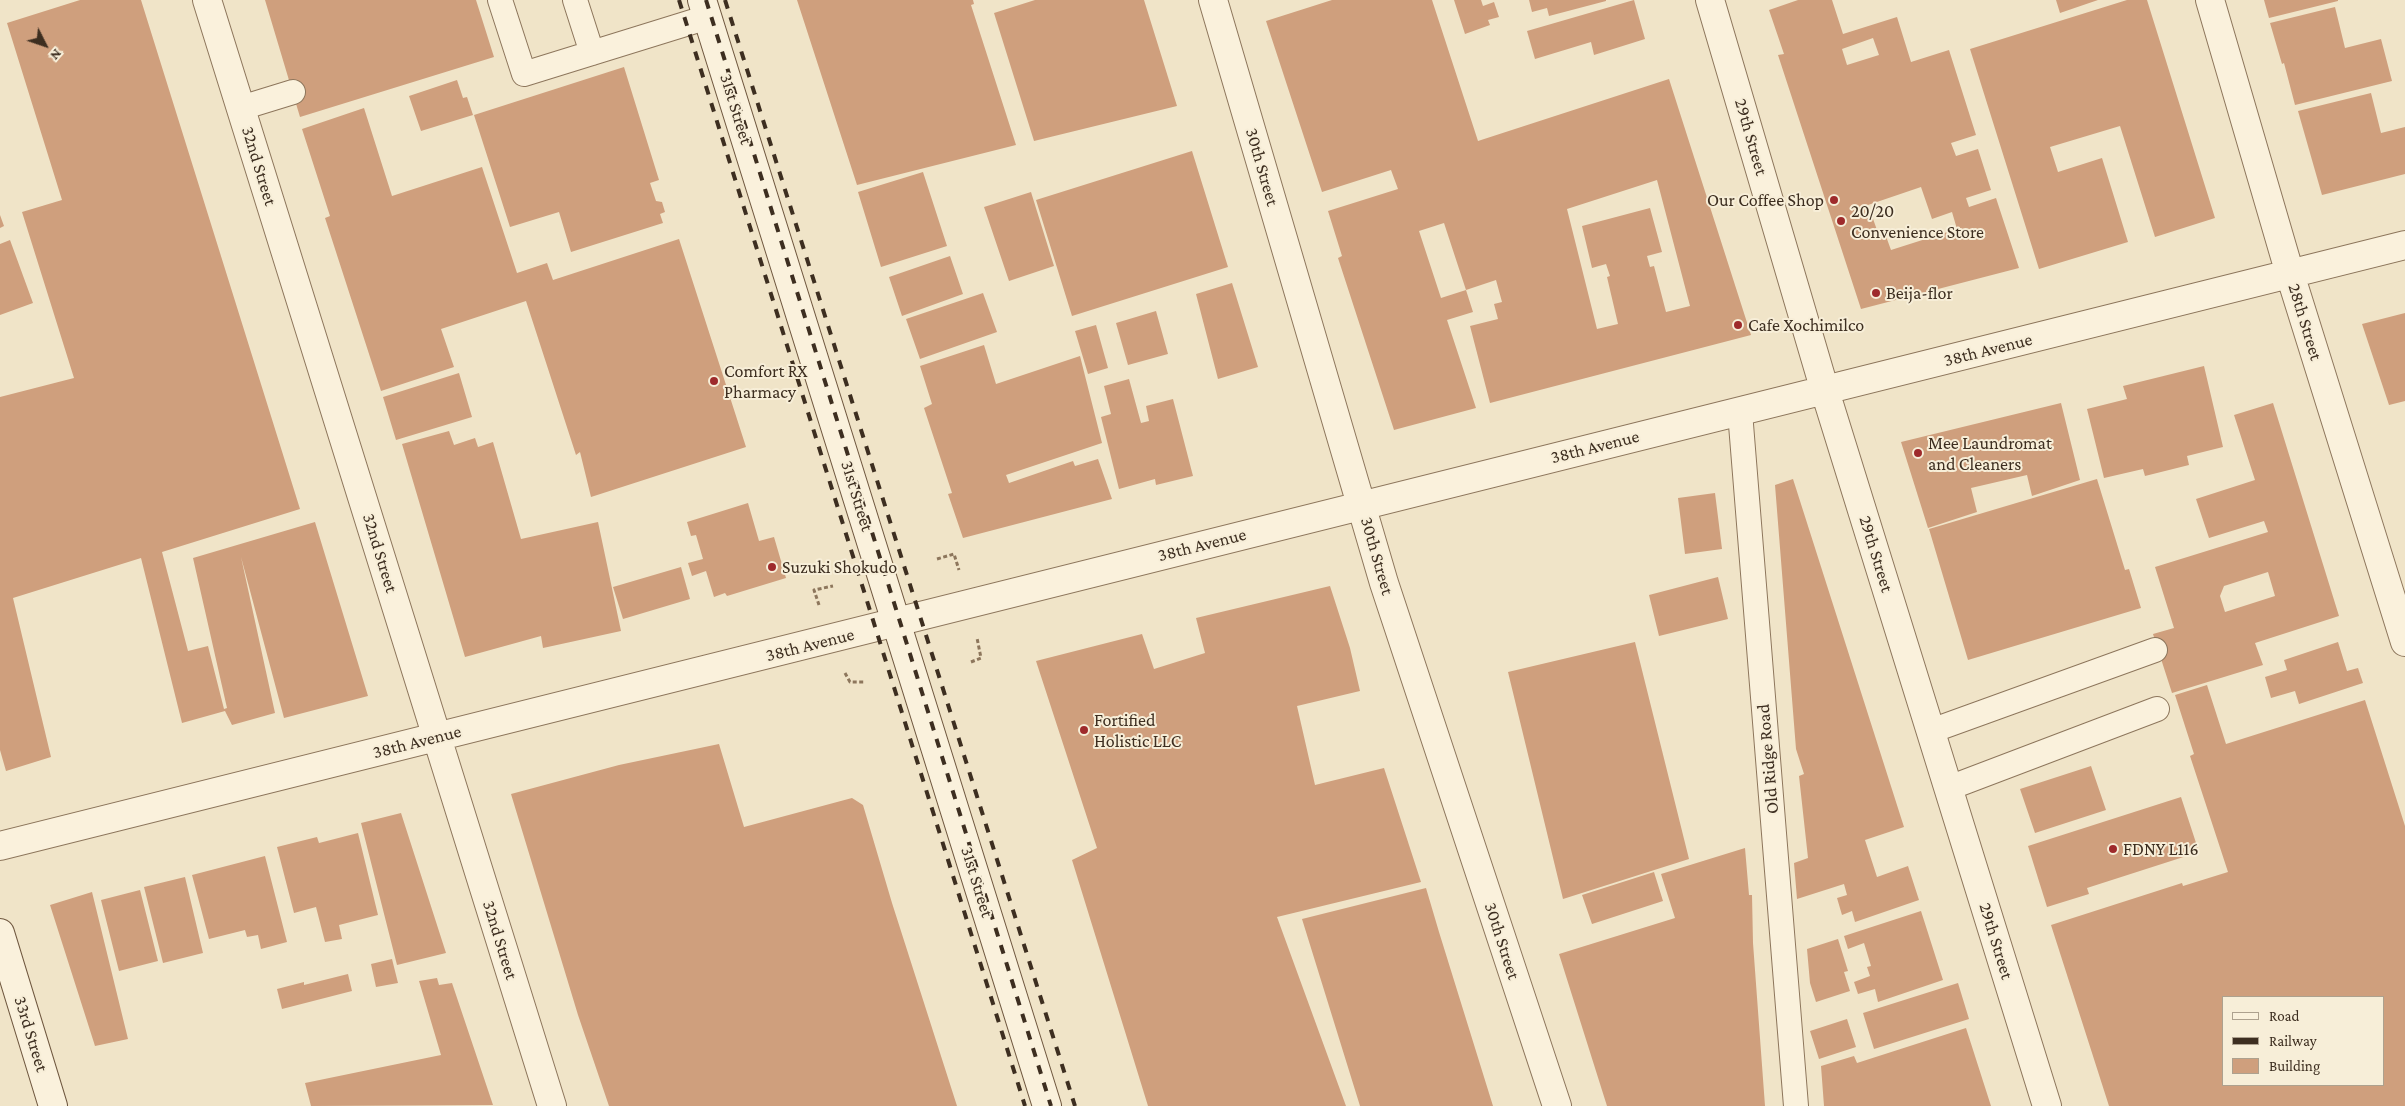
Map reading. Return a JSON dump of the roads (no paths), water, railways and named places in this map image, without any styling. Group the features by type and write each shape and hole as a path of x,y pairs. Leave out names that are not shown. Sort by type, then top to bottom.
{"street":[{"name":"32nd Street","path":"207,0 552,1106"},
{"name":"30th Street","path":"1213,0 1384,583 1557,1106"},
{"name":"29th Street","path":"1710,0 1825,391 2047,1106"},
{"name":"28th Street","path":"2210,0 2290,274 2405,642"},
{"name":"31st Street","path":"705,8 1046,1106"},
{"name":"38th Avenue","path":"0,846 437,736 896,624 1362,504 2405,246"},
{"name":"33rd Street","path":"0,933 53,1106"}],"lane":[{"path":"500,0 524,74 592,53 705,8"},
{"path":"575,0 592,53"},
{"path":"241,108 293,92"},
{"name":"Old Ridge Road","path":"1740,412 1796,1106"},
{"path":"1931,732 2155,650"},
{"path":"1948,788 2157,709"}],"railway":[{"path":"679,0 1025,1106"},
{"path":"706,0 1051,1106"},
{"path":"725,0 1075,1106"}],"place":[{"name":"Our Coffee Shop","path":"1834,200"},
{"name":"20/20 Convenience Store","path":"1841,221"},
{"name":"Beija-flor","path":"1876,293"},
{"name":"Cafe Xochimilco","path":"1738,325"},
{"name":"Comfort RX Pharmacy","path":"714,381"},
{"name":"Mee Laundromat and Cleaners","path":"1918,453"},
{"name":"Suzuki Shokudo","path":"772,567"},
{"name":"Fortified Holistic LLC","path":"1084,730"},
{"name":"FDNY L116","path":"2113,849"}]}
